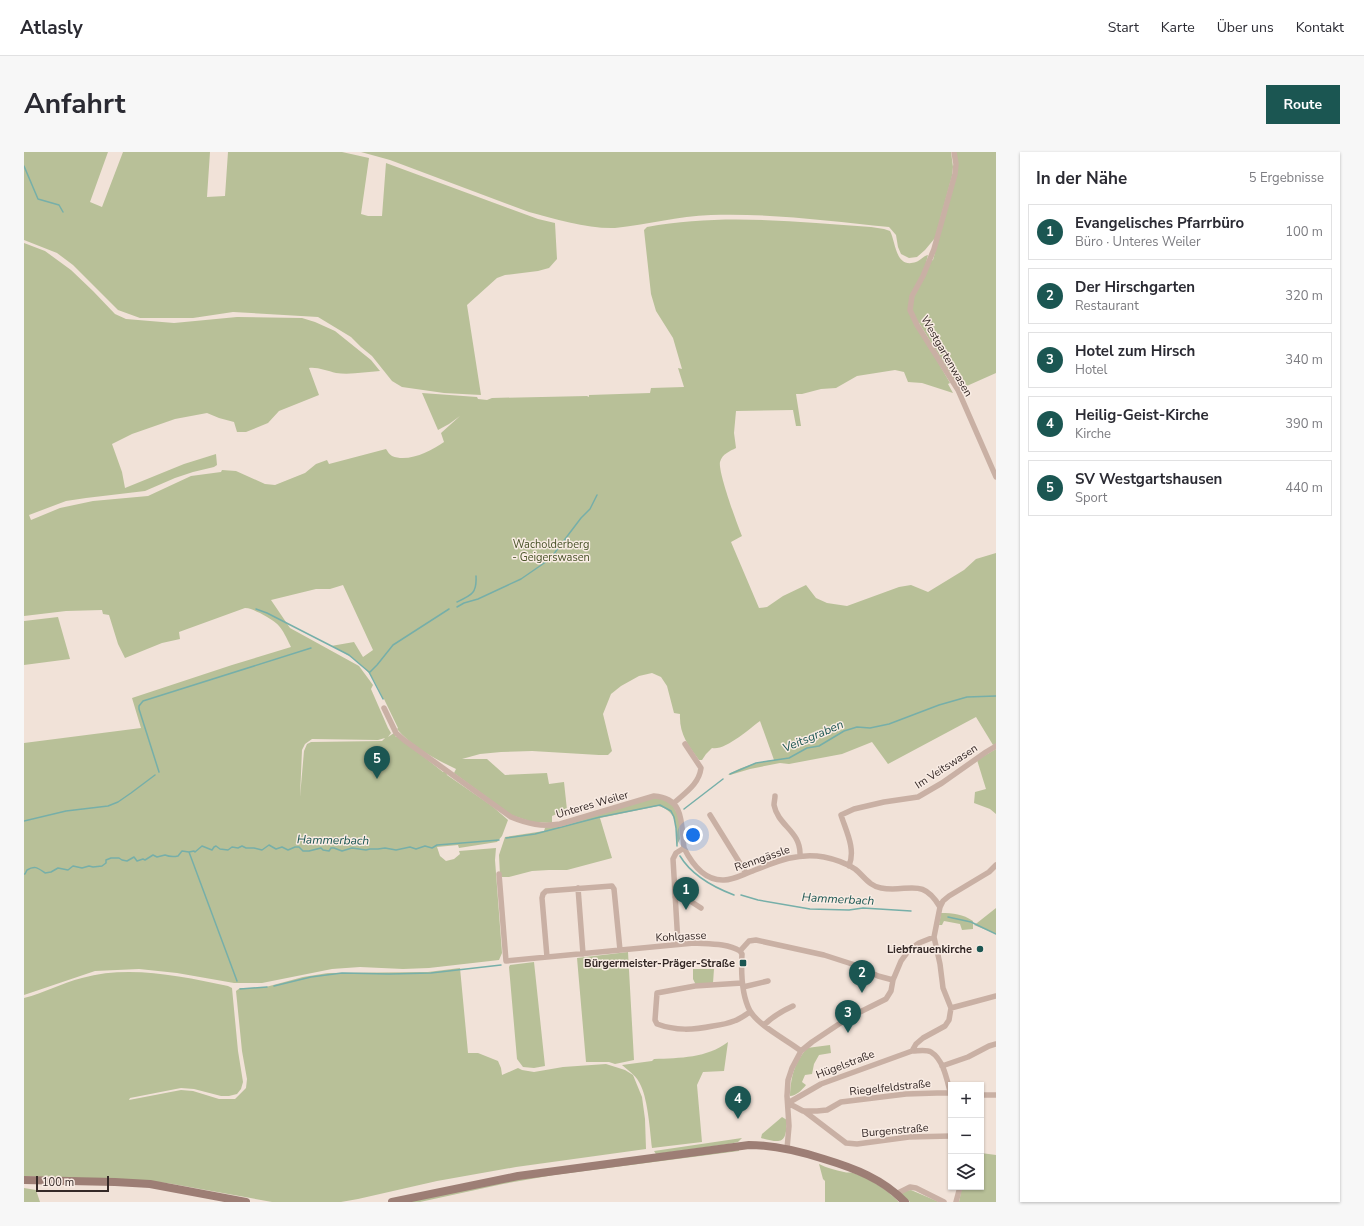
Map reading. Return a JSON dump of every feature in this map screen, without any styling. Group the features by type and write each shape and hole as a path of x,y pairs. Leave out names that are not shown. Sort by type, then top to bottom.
{"main road":[{"path":"392,1202 518,1176 748,1145 773,1146 799,1151 860,1172 887,1186 905,1202"},
{"path":"24,1180 150,1184 246,1202"}],"street":[{"name":"Westgartenwasen","path":"954,152 956,164 955,174 929,262 912,296 910,310 917,325 958,390 996,477"},
{"name":"Unteres Weiler","path":"384,708 396,733 404,740 511,817 524,822 548,826 560,824 654,796 663,796 674,803"},
{"path":"678,944 673,859 676,853 684,848 681,819 679,811 674,803 697,782 700,776 701,768 685,744"},
{"name":"Im Veitswasen","path":"849,866 852,858 851,845 841,815 854,809 884,802 918,797 942,783 996,746"},
{"path":"775,796 774,805 777,812 794,834 800,847 800,856"},
{"path":"710,815 746,873"},
{"name":"Renngässle","path":"684,848 696,868 705,875 714,879 725,880 773,863 800,856 824,857 849,866 856,870 871,885 880,888 892,889 916,887 929,892 935,898 940,907"},
{"path":"996,865 978,880 949,896 943,901 940,907 934,937 940,964 943,988 951,1008 996,996"},
{"name":"Kohlgasse","path":"498,874 506,961 694,943 735,947 740,951"},
{"path":"547,957 542,898 546,891 612,886 614,889 620,950"},
{"path":"578,888 583,954"},
{"path":"675,897 684,897 701,908"},
{"path":"787,1149 790,1126 788,1080 792,1068 801,1051 848,1018 886,999 891,991 893,980 901,961 909,950 919,943 934,937"},
{"path":"801,1051 764,1025 750,1012 742,985 742,954 740,951 749,941 756,940 824,954 855,965 878,976 893,980"},
{"path":"750,1012 736,1021 692,1030 664,1027 657,1024 655,1020 657,993 695,986 742,985 768,981"},
{"path":"764,1025 772,1017 793,1006"},
{"name":"Hügelstraße","path":"912,1051 916,1044 923,1038 945,1026 949,1020 951,1008"},
{"path":"942,1066 968,1058 989,1046 996,1044"},
{"name":"Hügelstraße","path":"788,1103 820,1084 912,1051 926,1051 932,1053 942,1066 948,1085"},
{"name":"Riegelfeldstraße","path":"803,1111 827,1110 841,1102 862,1099 937,1092 948,1094"},
{"path":"984,1095 996,1094"},
{"path":"788,1103 803,1111"},
{"name":"Burgenstraße","path":"803,1111 846,1142 857,1144 910,1137 948,1136"},
{"path":"896,1194 910,1187 916,1188 944,1202"},
{"path":"956,1202 959,1190"}],"green space":[{"path":"24,152 108,152 90,202 102,207 123,152 210,152 207,197 225,196 228,152 342,152 369,158 361,214 368,216 382,216 386,163 538,219 555,223 557,259 549,268 538,271 505,275 497,278 467,305 481,395 444,393 402,387 392,381 372,356 351,337 318,317 233,312 193,318 140,318 118,310 73,265 57,253 24,240"},
{"path":"361,152 951,152 953,167 952,176 935,238 917,257 909,258 901,254 896,235 889,227 823,220 756,215 711,215 687,217 615,228 583,225 529,212 390,160"},
{"name":"Wacholderberg - Geigerswasen","path":"956,152 996,152 996,373 960,389 919,323 916,324 950,383 948,384 953,393 922,383 908,382 904,372 895,370 857,376 836,388 821,389 796,394 801,426 796,426 793,410 736,411 734,433 736,448 726,453 722,457 720,468 728,498 742,536 731,542 759,608 767,607 783,596 806,585 816,598 827,603 847,606 899,587 911,585 928,592 964,570 976,559 996,553 996,744 993,745 976,717 888,764 872,742 842,754 789,764 780,763 728,775 750,765 774,760 760,721 730,743 717,748 712,748 702,760 699,760 685,739 681,728 680,714 674,713 667,686 661,677 652,673 639,676 621,686 611,694 603,714 612,751 608,755 532,751 480,754 462,759 487,759 505,775 547,773 549,784 564,782 567,810 552,816 552,823 532,822 511,815 454,773 456,769 432,757 417,747 397,729 398,728 384,699 369,673 357,661 331,646 354,642 363,657 373,650 343,585 330,589 316,589 271,600 290,628 359,666 373,685 371,689 391,733 388,737 394,733 396,737 399,737 443,772 446,771 447,775 492,806 508,820 502,836 497,842 459,848 458,845 437,847 440,856 446,861 454,859 460,854 459,851 496,848 495,860 502,953 499,960 429,968 403,969 360,967 332,969 262,983 234,983 177,973 139,969 95,971 24,995 24,743 141,728 132,698 291,647 285,634 276,623 260,613 247,608 179,632 180,639 162,643 125,658 118,644 109,615 103,614 102,610 66,611 24,616 24,243 45,251 71,270 115,314 126,319 174,323 237,317 302,318 335,331 371,360 380,371 341,374 309,368 319,395 279,411 268,423 246,432 237,432 234,422 207,413 175,419 132,434 112,444 122,472 125,488 184,464 216,454 217,465 175,478 145,491 66,501 29,515 31,520 60,508 93,501 148,496 191,476 221,472 222,470 236,471 265,484 275,485 305,473 316,464 327,460 329,464 386,449 389,454 398,458 419,455 444,442 441,433 460,416 438,430 422,393 477,397 478,399 487,400 492,398 589,397 589,395 650,393 651,388 684,387 678,368 682,369 673,338 656,311 651,294 644,230 647,227 703,220 759,220 871,227 890,231 897,253 904,262 916,262 928,255 926,263 933,260 956,173","holes":["385,738 382,741 311,742 307,744 304,751 300,797 302,750 305,744 312,739 378,740"]},
{"path":"58,617 70,659 24,665 24,621"},
{"path":"996,749 996,814 990,809 974,803 975,792 986,789 977,760"},
{"path":"655,797 671,802 679,817 680,839 677,845 676,826 673,816 665,808 658,806 600,818 612,858 567,870 532,871 509,877 502,877 500,875 499,855 505,837 544,831 545,828"},
{"path":"996,908 996,934 974,925 977,923"},
{"path":"941,913 958,914 973,921 973,929 962,930 960,924 944,921 942,925 939,925"},
{"path":"628,952 634,1060 615,1064 609,1062 586,1062 577,958"},
{"path":"534,962 545,1066 534,1068 523,1067 517,1059 509,967 510,965"},
{"path":"460,968 468,1053 478,1053 498,1061 502,1075 518,1068 534,1072 563,1067 606,1064 625,1070 633,1075 642,1097 645,1119 646,1149 516,1167 437,1181 341,1202 272,1202 167,1183 24,1176 24,998 82,978 118,972 155,973 228,986 232,988 238,1051 243,1082 241,1089 237,1094 221,1096 194,1089 181,1088 130,1098 129,1100 181,1090 193,1091 219,1099 235,1099 246,1088 247,1079 242,1051 236,991 240,988 262,988 303,977 328,973 428,972"},
{"path":"693,969 714,969 713,983 696,985 693,979"},
{"path":"728,1042 724,1071 703,1072 697,1085 702,1142 652,1148 648,1116 641,1086 633,1074 622,1065 652,1061 654,1059 693,1056 711,1051"},
{"path":"830,1045 831,1053 819,1055 814,1064 812,1074 805,1075 802,1082 806,1085 797,1094 790,1096 794,1070 799,1059 807,1048"},
{"path":"782,1117 787,1120 786,1133 782,1140 774,1141 761,1138 762,1134"},
{"path":"742,1138 738,1142 729,1144 656,1154 654,1151"},
{"path":"739,1150 554,1175 503,1184 420,1202 406,1202 517,1178"},
{"path":"984,1153 996,1155 996,1202 959,1202 961,1190 984,1190"},
{"path":"819,1164 834,1170 853,1173 866,1178 884,1189 899,1202 825,1202 825,1181 823,1179"},
{"path":"24,1188 36,1190 40,1202 24,1202"},
{"path":"911,1190 939,1202 910,1202 901,1194 904,1191"}],"waterway":[{"path":"24,166 38,199 59,205 63,212"},
{"path":"457,607 521,579 550,559 581,518 590,509 597,495"},
{"path":"457,602 472,593 476,586 476,576"},
{"path":"256,609 267,613 349,655 369,672 383,699"},
{"path":"370,672 393,645 449,609"},
{"path":"159,772 139,709 139,706 143,701 311,648"},
{"name":"Veitsgraben","path":"730,774 756,763 789,758 807,748 819,746 844,731 857,727 870,728 889,724 939,705 967,697 996,696"},
{"path":"24,821 66,811 108,806 118,802 155,775"},
{"name":"Veitsgraben","path":"684,809 723,779"},
{"name":"Hammerbach","path":"506,838 535,834 600,817 660,805 671,811 674,817 677,846"},
{"name":"Hammerbach","path":"24,874 27,870 34,867 45,873 51,872 58,868 68,870 73,866 82,868 89,866 102,866 106,863 106,860 111,858 119,858 127,861 134,857 137,861 143,859 145,860 153,855 157,857 165,855 178,856 182,851 195,852 202,846 212,850 216,846 220,849 228,850 232,847 238,848 242,846 262,850 269,845 276,849 282,847 288,850 299,847 303,851 321,848 329,851 331,848 342,851 352,848 366,850 385,848 396,850 410,847 416,849 425,846 432,848 437,845 499,840"},
{"path":"189,852 237,981"},
{"name":"Hammerbach","path":"680,856 697,875 718,888 734,895"},
{"name":"Hammerbach","path":"741,895 758,900 810,909 849,910 863,908 911,911"},
{"name":"Hammerbach","path":"948,917 971,922 996,934"},
{"path":"274,986 311,977 342,973 431,973 501,965"},
{"path":"240,989 267,987"}],"place":[{"name":"SV Westgartshausen","path":"377,779"},
{"name":"Evangelisches Pfarrbüro","path":"686,910"},
{"name":"Liebfrauenkirche","path":"980,949"},
{"name":"Bürgermeister-Präger-Straße","path":"743,963"},
{"name":"Der Hirschgarten","path":"862,993"},
{"name":"Hotel zum Hirsch","path":"848,1033"},
{"name":"Heilig-Geist-Kirche","path":"738,1119"}]}
